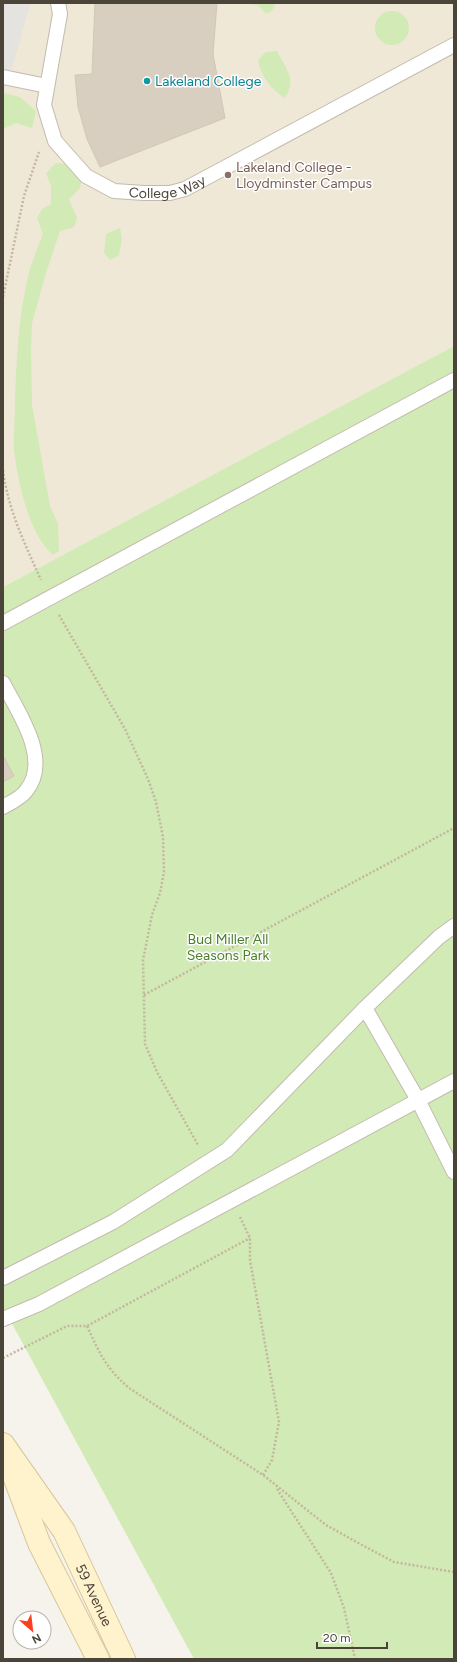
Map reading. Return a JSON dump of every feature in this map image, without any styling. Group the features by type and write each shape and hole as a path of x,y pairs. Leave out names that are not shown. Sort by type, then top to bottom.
{"main road":[{"name":"59 Avenue","path":"3,1445 64,1531 124,1659"},
{"name":"59 Avenue","path":"3,1445 39,1544 98,1659"}],"lane":[{"name":"College Way","path":"58,3 60,14 44,105 53,136 86,176 114,191 170,193 200,182 454,45"},
{"path":"3,77 47,86"},
{"path":"3,623 454,380"},
{"path":"3,683 30,737 36,755 35,775 26,792 3,807"},
{"path":"3,1278 113,1222 227,1150 365,1008 439,937 454,926"},
{"path":"365,1008 418,1100 454,1172"},
{"path":"3,1319 39,1304 454,1081"}],"path":[{"path":"3,297 24,196 40,151"},
{"path":"3,470 4,483 18,531 50,599 125,729 148,779 156,802 163,837 164,872 160,894 150,922 143,960 145,1044 157,1072 200,1148"},
{"path":"144,995 454,828"},
{"path":"237,1212 250,1238 250,1260 279,1422 272,1460 263,1475"},
{"path":"3,1358 67,1326 87,1326 250,1238"},
{"path":"87,1326 100,1355 112,1373 130,1388 263,1475 326,1525 394,1562 454,1572"},
{"path":"275,1486 331,1573 344,1608 355,1659"}],"shaded area":[{"name":"Lakeland College - Lloydminster Campus","path":"3,3 454,3 454,346 3,587"},
{"path":"3,3 30,4 16,55 3,93"}],"green space":[{"path":"245,3 279,3 275,4 272,11 266,14 258,5"},
{"path":"395,11 402,13 407,18 409,28 407,38 402,43 389,45 382,43 377,38 375,25 377,18 382,13"},
{"path":"277,51 289,74 290,85 285,98 275,91 267,82 259,66 258,60 266,52"},
{"path":"3,93 20,97 36,111 32,128 16,123 3,129"},
{"path":"56,163 68,164 82,178 80,188 69,199 77,218 74,227 60,231 32,323 32,405 50,506 58,524 59,551 53,555 37,534 26,506 18,475 14,438 17,357 22,309 29,271 43,234 37,218 42,209 51,204 51,186 46,173"},
{"path":"120,228 122,239 119,255 110,260 104,253 106,234"},
{"name":"Bud Miller All Seasons Park","path":"454,346 454,1659 194,1659 3,1307 3,587"}],"building":[{"name":"Lakeland College","path":"95,3 217,3 213,54 225,118 100,167 87,139 78,107 75,75 92,74"},
{"path":"4,757 14,776 3,782 3,758"}],"place":[{"name":"Lakeland College","path":"147,81"},
{"name":"Lakeland College - Lloydminster Campus","path":"228,175"}]}
